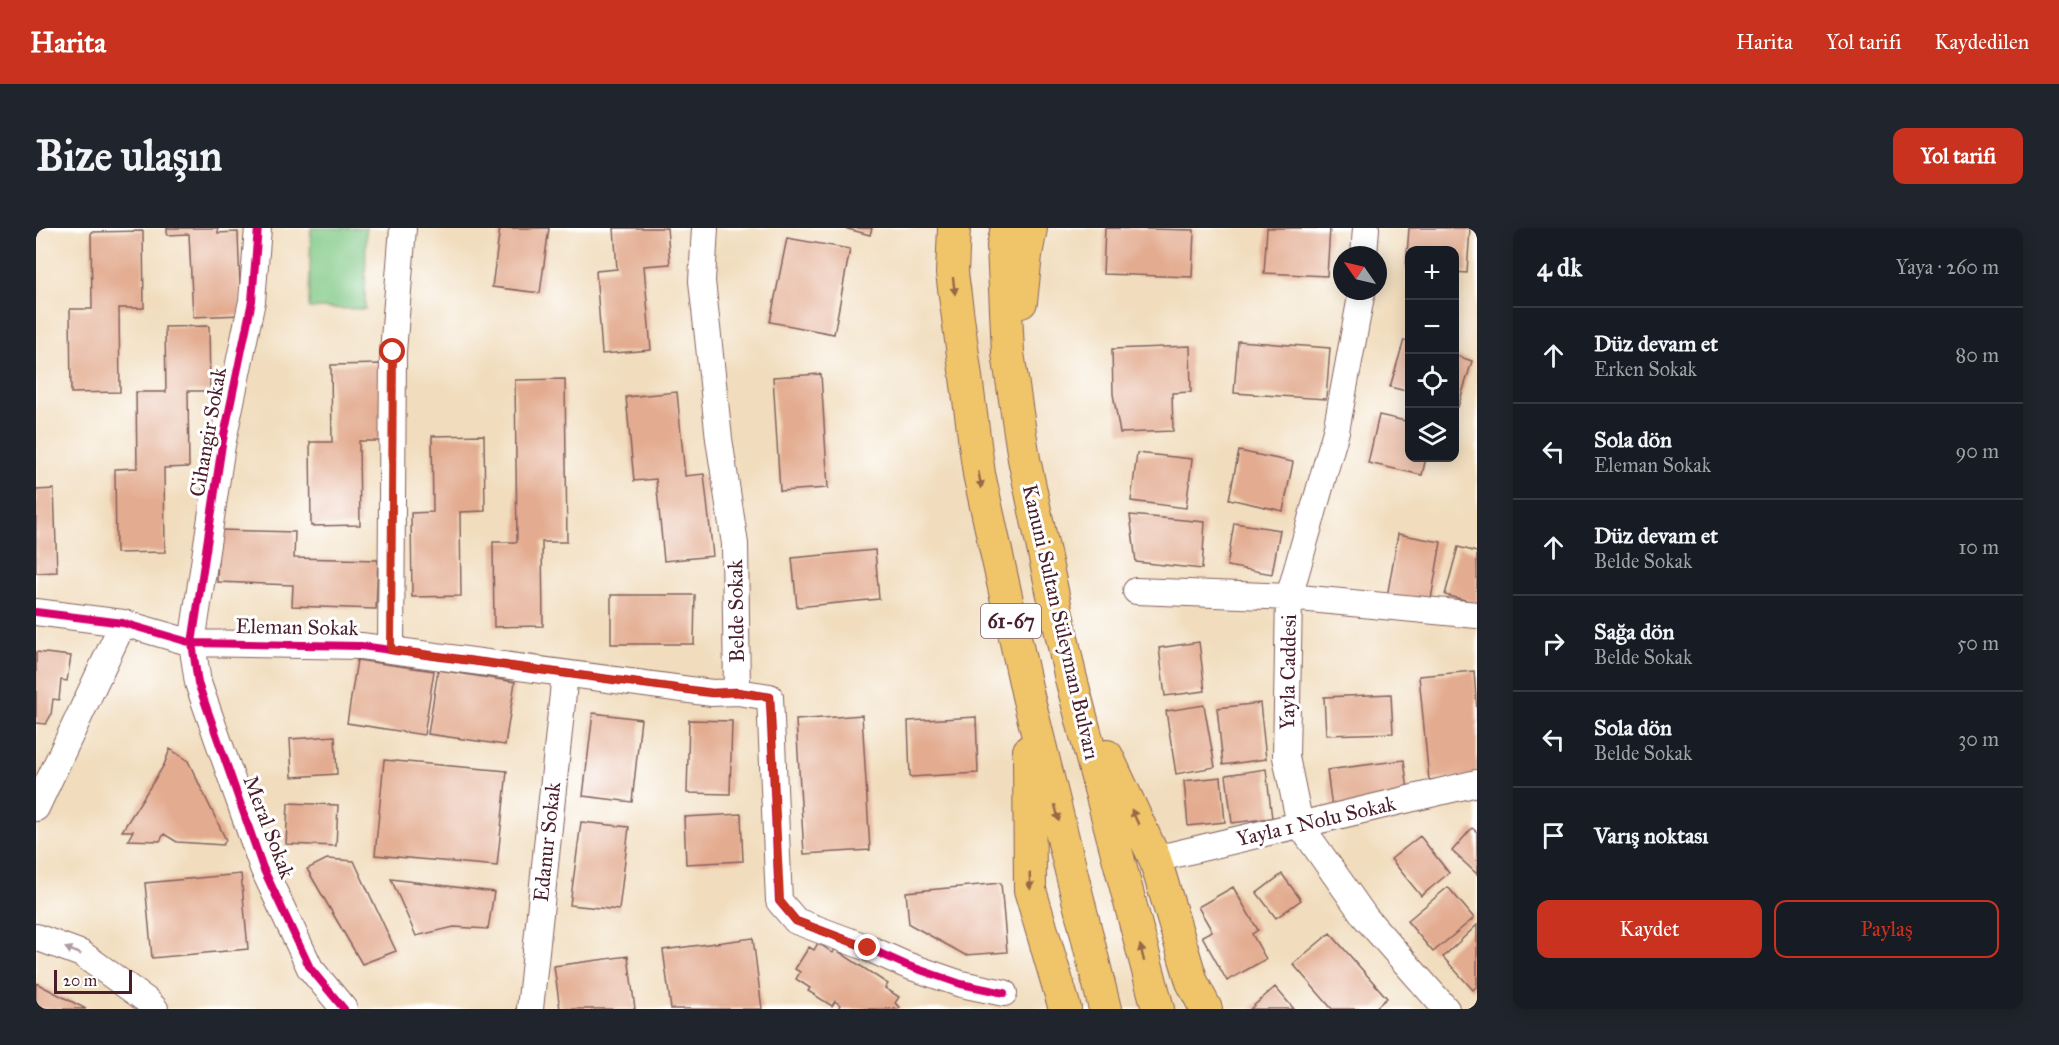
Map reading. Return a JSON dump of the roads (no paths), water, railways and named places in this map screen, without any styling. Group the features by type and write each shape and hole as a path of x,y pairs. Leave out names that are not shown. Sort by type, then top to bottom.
{"main road":[{"name":"61-67","path":"954,228 952,273 978,474 1028,696 1105,1009"},
{"name":"Kanuni Sultan Süleyman Bulvarı","path":"1007,228 1003,246 1008,353 1024,459 1070,675 1158,1009"},
{"name":"61-67","path":"1013,389 1026,255 1031,228"},
{"name":"61-67","path":"1070,675 1155,860 1192,982 1206,1009"},
{"name":"61-67","path":"1028,696 1030,890 1065,1009"}],"street":[{"name":"Cihangir Sokak","path":"192,643 222,445 252,302 258,228"},
{"path":"391,650 393,352 403,228"},
{"name":"Belde Sokak","path":"705,228 702,281 719,439 735,544 737,692 770,697 780,901 796,921 917,969 961,984 1004,993"},
{"path":"1365,246 1366,228"},
{"name":"Yayla Caddesi","path":"1360,300 1336,431 1289,597 1286,757 1300,825 1365,916 1446,1009"},
{"path":"1136,591 1289,597 1477,615"},
{"name":"Eleman Sokak","path":"36,612 123,623 192,643 361,646 712,693 737,692"},
{"path":"36,808 123,623"},
{"name":"Meral Sokak","path":"192,643 198,683 263,868 310,968 344,1009"},
{"name":"Edanur Sokak","path":"530,1009 565,674"},
{"name":"Yayla 1 Nolu Sokak","path":"1155,860 1477,783"},
{"path":"36,937 82,954 147,1006"}]}
